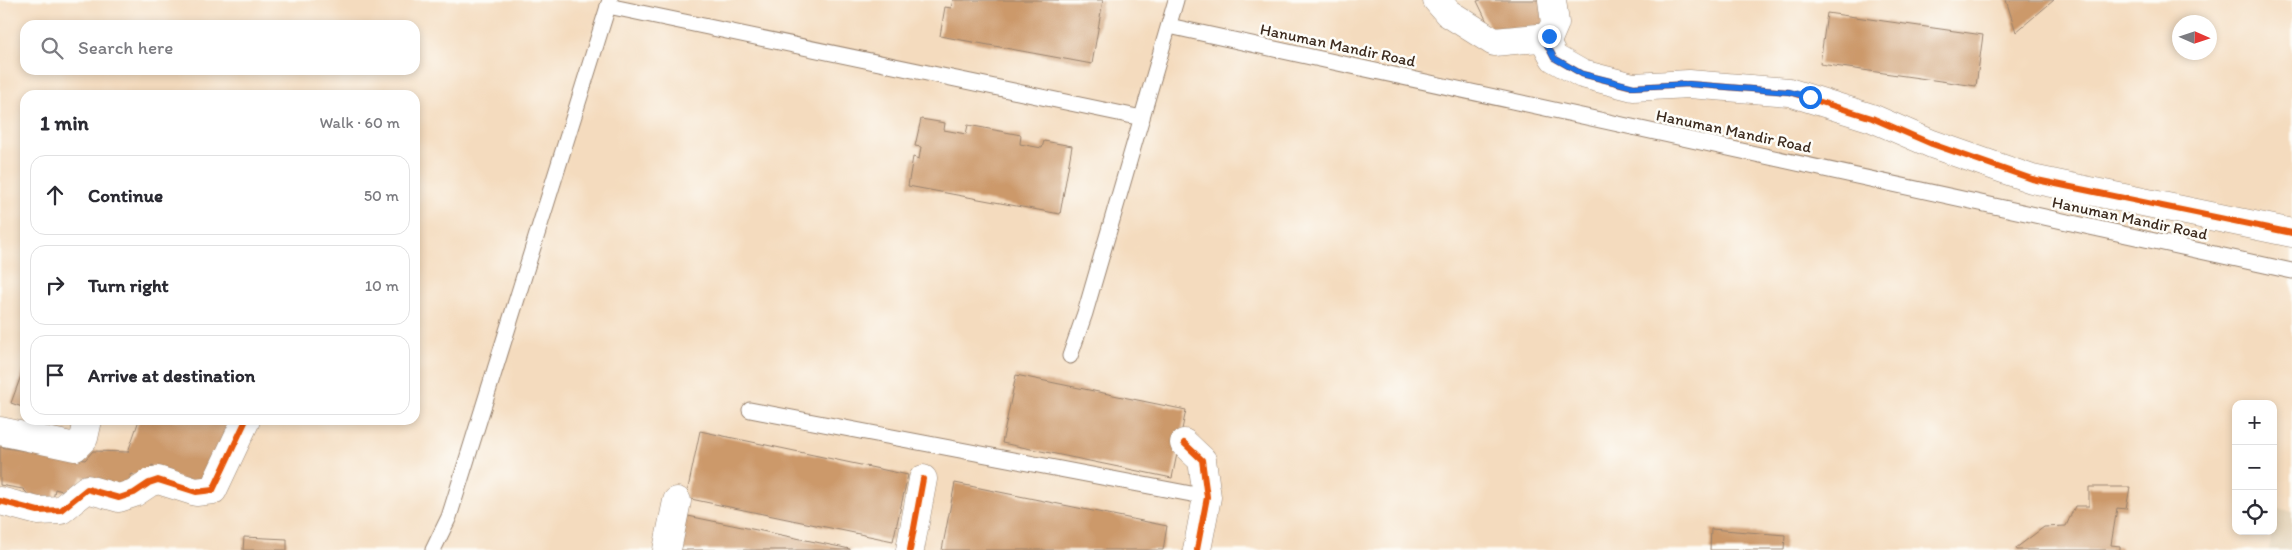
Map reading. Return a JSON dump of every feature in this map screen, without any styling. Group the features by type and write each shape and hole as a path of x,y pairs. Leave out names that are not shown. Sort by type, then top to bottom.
{"street":[{"path":"1437,0 1448,13 1494,42 1549,36 1555,23 1552,0"},
{"path":"1543,37 1554,58 1582,74 1634,87 1689,84 1789,92 1872,118 1932,144 2032,180 2292,233"},
{"path":"0,431 75,447 84,438 87,425"},
{"path":"0,501 38,511 61,510 87,489 119,498 134,493 148,483 158,480 196,492 213,490 244,425"},
{"path":"1184,443 1202,460 1207,497 1197,550"},
{"path":"910,550 923,479"},
{"path":"667,550 677,501"}],"lane":[{"path":"1070,356 1085,313 1176,0"},
{"path":"433,550 448,517 609,3 1142,118"},
{"name":"Hanuman Mandir Road","path":"1168,26 2292,271"},
{"path":"750,410 1207,497"}],"shaded area":[{"path":"2277,508 2292,511 2292,550 2269,550 2271,535 2277,535"}],"building":[{"path":"953,0 1103,0 1092,64 940,36 945,7 951,8"},
{"path":"1542,0 1546,26 1491,30 1477,1"},
{"path":"2006,0 2054,0 2016,32"},
{"path":"1827,13 1983,35 1976,86 1820,64"},
{"path":"921,119 945,123 944,130 966,134 968,125 1021,135 1020,144 1042,148 1044,141 1072,146 1060,214 908,186 913,157 919,159 921,147 915,146"},
{"path":"1016,375 1186,410 1172,478 1002,443"},
{"path":"20,379 20,406 11,403"},
{"path":"137,425 231,425 207,476 192,485 152,465 144,480 132,474 123,490 82,476 73,494 55,489 52,506 36,502 23,489 0,485 0,447 85,460 93,451 128,452"},
{"path":"700,431 908,475 893,541 686,498"},
{"path":"955,483 1167,526 1163,550 942,550"},
{"path":"2089,487 2130,487 2126,509 2117,508 2111,545 2120,546 2120,550 2017,550 2016,548 2044,527 2066,526 2075,506 2089,506"},
{"path":"683,515 850,549 850,550 676,550"},
{"path":"1711,529 1785,535 1784,550 1710,550"},
{"path":"244,537 287,539 287,550 243,550"}],"cycle path":[{"path":"1543,37 1554,58 1582,74 1633,87 1689,84 1789,92 1872,118 1932,144 2032,179 2292,233"},
{"path":"0,501 38,511 61,510 87,489 119,498 134,493 149,483 158,480 196,492 213,490 244,425"},
{"path":"1184,443 1202,460 1207,497 1197,550"},
{"path":"910,550 923,479"}],"route":[{"path":"1549,36 1543,37 1554,58 1582,74 1634,87 1689,84 1789,92 1810,97"}]}
